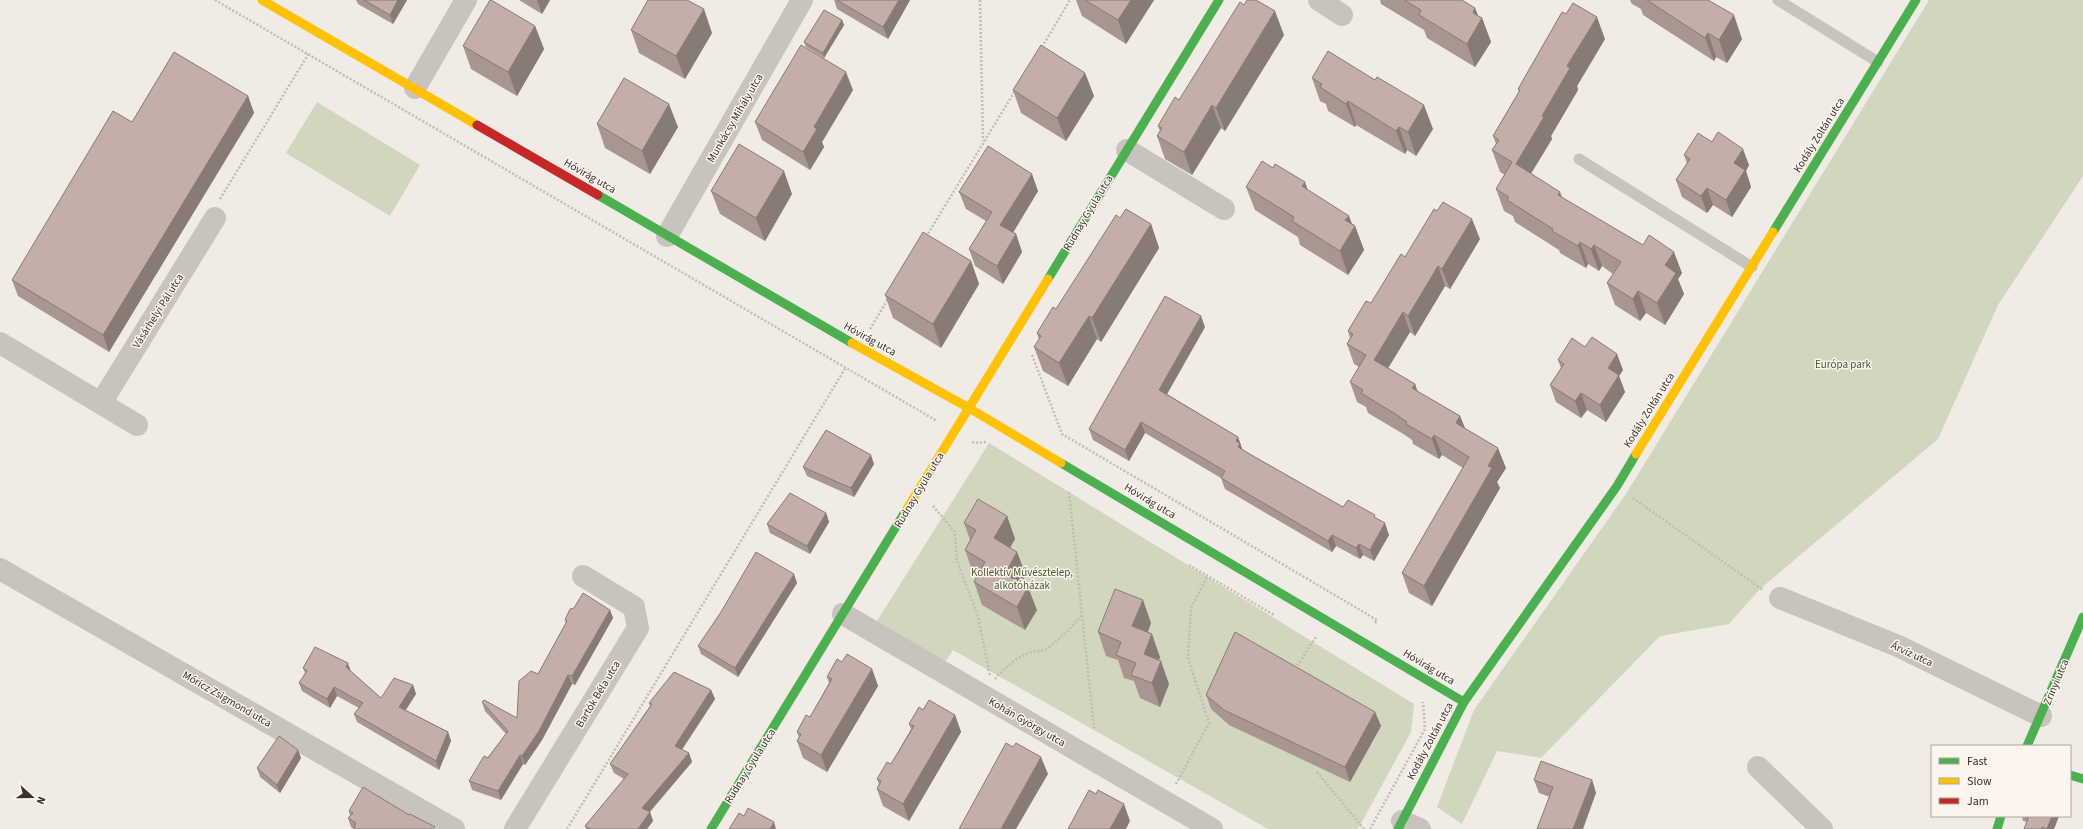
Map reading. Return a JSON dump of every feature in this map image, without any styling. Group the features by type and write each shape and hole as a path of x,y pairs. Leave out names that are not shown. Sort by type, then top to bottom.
{"street":[{"name":"Hóvirág utca","path":"262,0 859,347 969,408 1325,618 1464,702"},
{"path":"415,88 466,0"},
{"name":"Munkácsy Mihály utca","path":"667,236 802,0"},
{"name":"Rudnay Gyula utca","path":"711,829 1219,0"},
{"path":"1319,0 1342,15"},
{"name":"Kodály Zoltán utca","path":"1406,826 1464,702 1617,486 1916,0"},
{"path":"1127,150 1224,209"},
{"name":"Vásárhelyi Pál utca","path":"101,403 215,218"},
{"path":"0,343 137,425"},
{"name":"Móricz Zsigmond utca","path":"0,569 454,829"},
{"name":"Bartók Béla utca","path":"515,829 638,628 634,608 583,576"},
{"name":"Árvíz utca","path":"1780,598 1898,646 2041,716"},
{"name":"Kohán György utca","path":"843,614 1212,829"},
{"name":"Zrínyi utca","path":"2027,745 2083,617"},
{"path":"1758,767 1822,829"},
{"path":"2071,775 2083,779"},
{"path":"1997,829 2001,817"}],"lane":[{"path":"1778,0 1878,62"},
{"path":"1579,159 1752,267"}],"path":[{"path":"215,0 954,432 975,443 991,442"},
{"path":"980,0 984,142"},
{"path":"1042,47 1070,0"},
{"path":"215,218 216,207 321,34"},
{"path":"926,238 1017,88"},
{"path":"567,829 892,292"},
{"path":"1032,355 1062,434 1377,620 1365,642"},
{"path":"1617,486 1760,588 1780,598"},
{"path":"1075,491 1068,487 1094,728"},
{"path":"918,490 955,532 957,561 978,617 992,682 1006,667 1032,652 1041,652 1049,647 1066,633 1081,615"},
{"path":"1165,803 1210,723 1188,658 1191,608 1216,554"},
{"path":"1188,564 1281,619"},
{"path":"1292,667 1296,669 1315,639 1325,618"},
{"path":"1308,635 1322,642"},
{"path":"1370,829 1425,729 1423,701 1417,697"},
{"path":"1317,772 1364,829"}],"green space":[{"name":"Európa park","path":"1929,0 2083,0 2083,176 1998,305 1938,439 1760,589 1729,624 1660,636 1541,758 1497,751 1462,824 1437,807 1474,710 1626,494"},
{"path":"317,102 420,165 390,216 286,153"},
{"name":"Kollektív Művésztelep, alkotóházak","path":"989,443 1414,704 1411,732 1358,829 1268,829 953,650 945,662 877,621"}],"building":[{"path":"364,0 398,0 390,15"},
{"path":"490,0 535,26 508,72 463,46"},
{"path":"648,0 687,0 704,9 676,56 631,30"},
{"path":"837,0 899,0 883,27"},
{"path":"1085,0 1131,0 1118,20"},
{"path":"1247,0 1256,0 1275,11 1216,108 1212,105 1184,152 1157,136 1162,128 1158,126 1175,97 1179,100 1240,2 1244,5"},
{"path":"1404,0 1462,0 1475,8 1473,13 1482,18 1467,44 1419,15 1421,10"},
{"path":"1647,0 1708,0 1734,15 1719,40 1708,33 1705,38"},
{"path":"1573,3 1597,17 1567,66 1570,68 1542,116 1544,117 1516,164 1560,192 1558,195 1643,245 1649,235 1674,252 1665,265 1676,273 1657,303 1638,291 1633,299 1607,283 1621,262 1594,245 1591,249 1580,242 1578,246 1552,231 1553,229 1507,200 1509,197 1496,189 1512,162 1492,150 1499,140 1493,136 1520,90 1518,89 1562,12 1566,14"},
{"path":"824,10 842,20 823,53 804,42"},
{"path":"801,45 846,72 814,127 817,129 803,152 755,122"},
{"path":"1041,45 1085,73 1057,118 1013,90"},
{"path":"1328,51 1375,80 1377,77 1424,105 1408,132 1399,127 1396,131 1348,101 1346,104 1320,87 1322,84 1312,78"},
{"path":"174,52 248,96 103,335 12,280 113,111 132,122"},
{"path":"624,78 669,104 642,151 597,124"},
{"path":"1718,132 1743,149 1734,163 1745,170 1726,200 1707,188 1701,196 1676,180 1690,159 1684,155 1698,133 1712,142"},
{"path":"739,144 784,171 756,218 711,191"},
{"path":"988,146 1032,174 1000,225 1016,234 997,266 969,249 992,212 959,192"},
{"path":"1262,161 1273,168 1275,164 1305,182 1302,186 1349,216 1345,220 1355,226 1340,251 1292,221 1294,217 1246,187"},
{"path":"1443,202 1472,219 1442,269 1438,266 1408,316 1403,312 1374,360 1415,384 1412,388 1460,416 1456,423 1498,448 1488,466 1492,468 1424,586 1402,573 1469,457 1434,435 1432,439 1406,424 1407,422 1397,415 1361,393 1363,390 1350,382 1366,355 1347,344 1353,334 1348,331 1366,301 1371,303 1401,254 1405,257 1434,209 1437,211"},
{"path":"1126,209 1151,224 1092,318 1089,316 1059,363 1034,347 1041,336 1037,333 1053,307 1056,309 1116,215 1120,218"},
{"path":"923,232 971,261 933,324 885,295"},
{"path":"1165,296 1201,316 1159,390 1238,437 1236,441 1240,443 1238,447 1253,456 1343,507 1348,500 1375,515 1374,517 1385,523 1370,550 1359,544 1356,548 1332,535 1328,541 1221,478 1225,471 1141,422 1125,450 1089,429"},
{"path":"1592,337 1617,354 1608,368 1619,375 1600,405 1581,393 1575,401 1550,385 1564,364 1558,360 1572,338 1585,347"},
{"path":"826,430 871,455 851,488 803,467"},
{"path":"790,493 826,513 807,546 767,524"},
{"path":"978,499 1007,516 994,538 1017,552 1005,574 1028,587 1017,607 974,582 985,562 965,550 976,530 964,523"},
{"path":"756,552 794,574 735,668 698,646 721,612"},
{"path":"1115,589 1143,600 1132,626 1152,634 1144,654 1161,661 1152,683 1131,675 1136,663 1116,655 1121,642 1098,632"},
{"path":"583,593 610,610 572,676 568,675 539,731 522,756 520,755 498,791 469,781 484,756 488,758 508,731 482,702 484,700 517,718 519,681 531,671 538,674 567,621 565,620 570,609 574,608"},
{"path":"1235,632 1375,712 1345,767 1224,710 1206,695"},
{"path":"315,647 348,663 346,667 381,698 394,678 413,685 399,707 448,732 436,761 354,714 363,703 334,687 327,699 299,683 307,671 303,668"},
{"path":"847,654 872,669 821,755 797,741 801,734 797,732 806,715 810,717 832,679 827,677 837,659 842,662"},
{"path":"674,672 711,690 675,746 689,753 642,808 650,812 638,829 591,829 585,826 628,774 610,764 652,704 649,703"},
{"path":"929,700 955,715 903,804 877,789 881,781 877,779 887,762 891,764 914,726 909,724 919,707 923,710"},
{"path":"279,736 298,750 277,785 257,768"},
{"path":"1006,743 1013,747 1016,743 1041,757 1001,829 959,829"},
{"path":"1541,761 1592,780 1573,829 1537,829 1553,787 1534,780"},
{"path":"363,787 409,815 410,814 435,827 433,829 354,829 356,823 348,818 353,813 349,811"},
{"path":"1089,790 1096,794 1098,790 1124,804 1110,829 1068,829"},
{"path":"748,808 774,822 770,829 729,829 739,813 744,816"},
{"path":"2029,817 2052,817 2047,829 2042,827 2042,829 2024,829"}],"traffic: fast":[{"path":"1048,279 1219,0"},
{"path":"1773,232 1916,0"},
{"path":"598,195 852,343"},
{"path":"1398,829 1464,702 1617,486 1636,454"},
{"path":"1061,463 1464,702"},
{"path":"711,829 905,512"},
{"path":"2027,745 2083,617"},
{"path":"2071,775 2083,779"},
{"path":"1997,829 2001,817"}],"traffic: slow":[{"path":"262,0 477,125"},
{"path":"1636,454 1773,232"},
{"path":"905,512 1048,279"},
{"path":"852,343 969,408 1061,463"}],"traffic: jam":[{"path":"477,125 598,195"}]}
